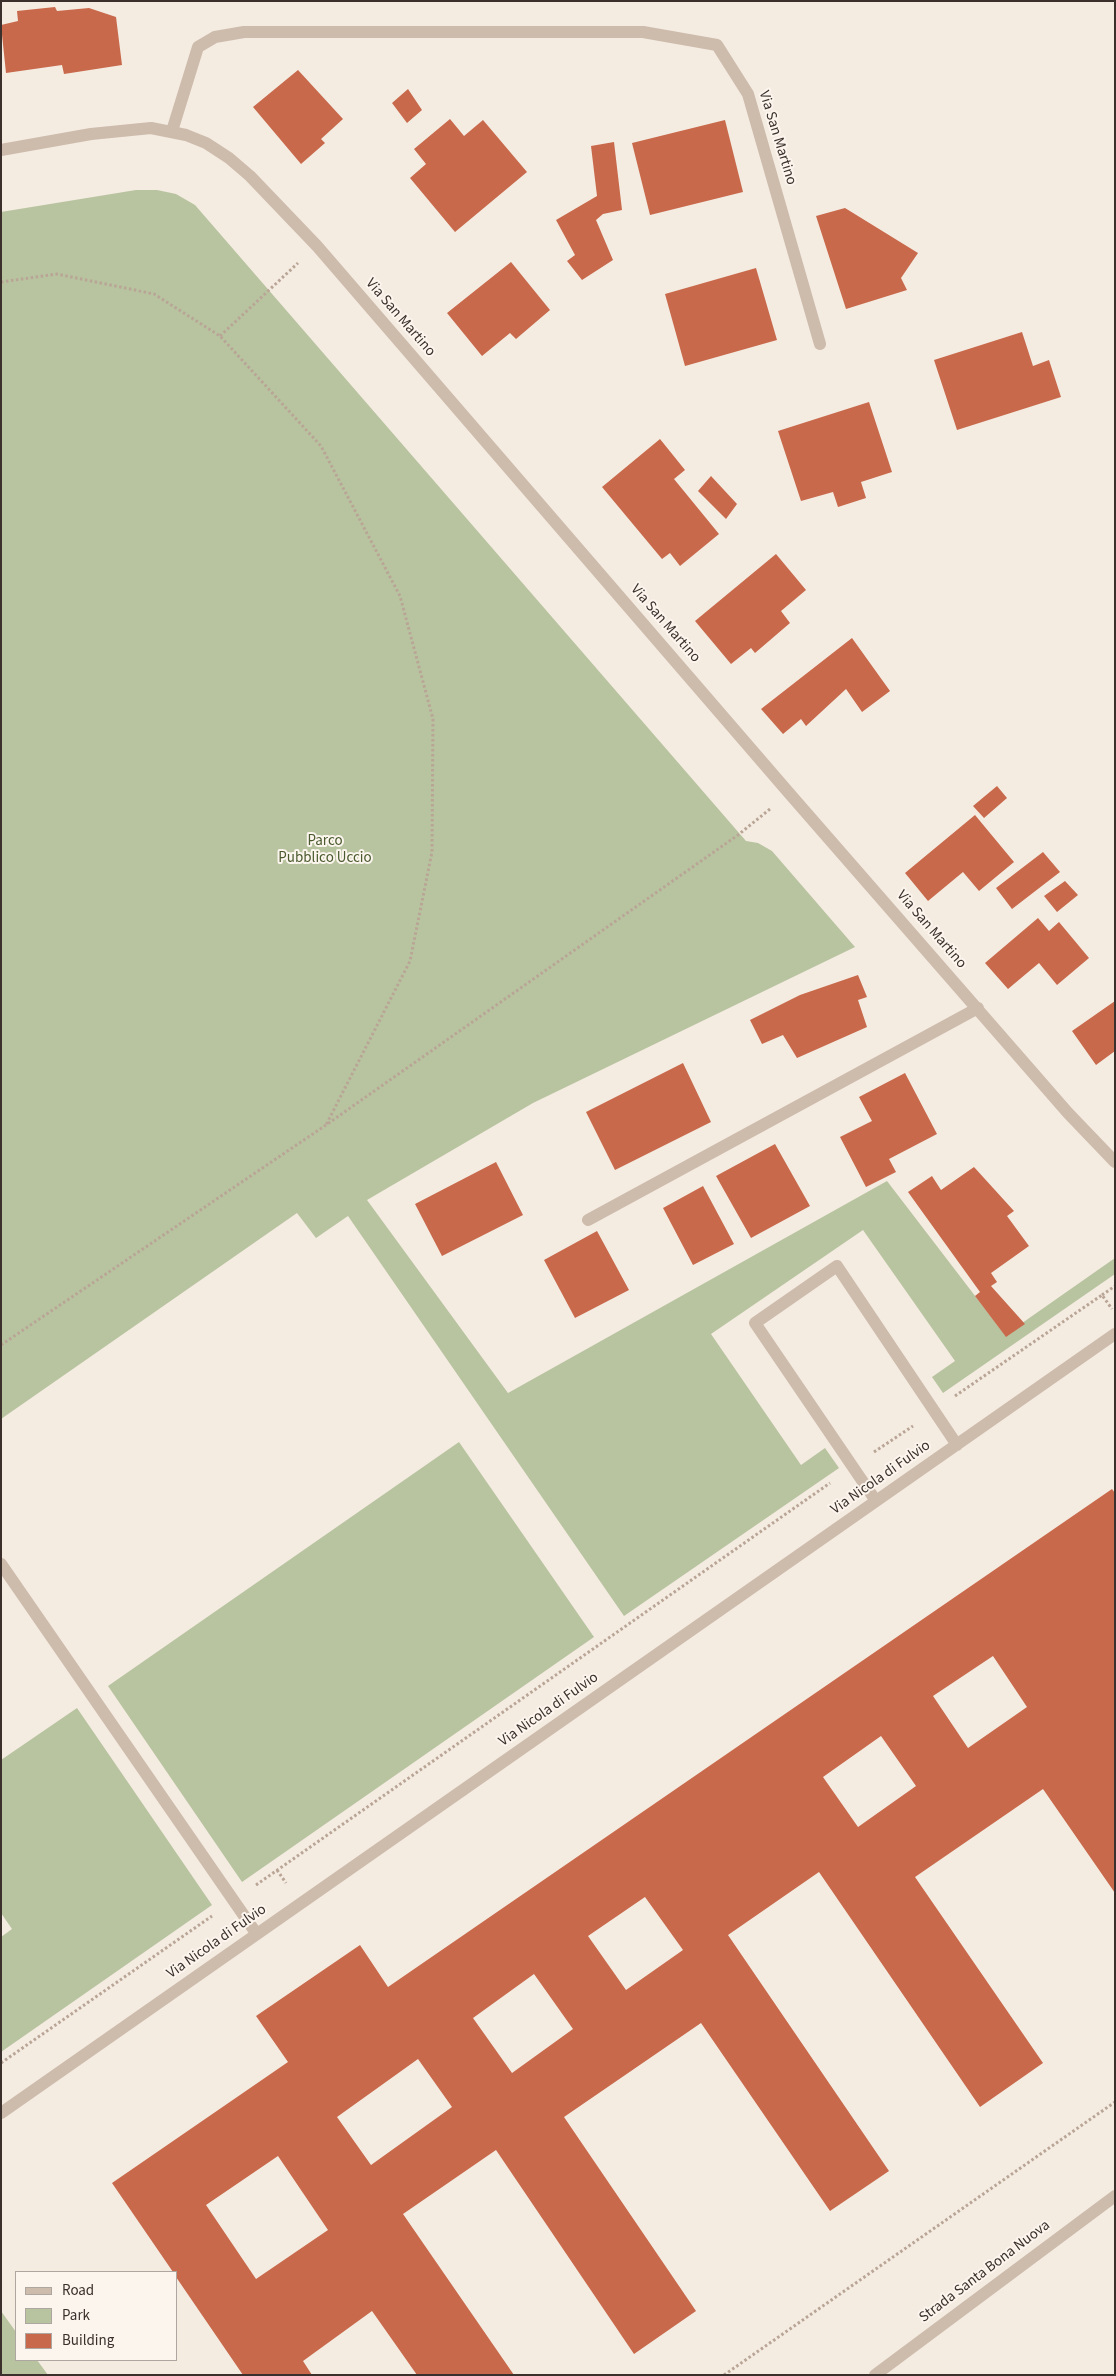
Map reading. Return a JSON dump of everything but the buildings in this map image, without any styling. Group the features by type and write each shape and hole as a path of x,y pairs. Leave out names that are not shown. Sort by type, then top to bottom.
{"street":[{"name":"Via San Martino","path":"172,131 198,47 215,37 244,32 643,32 717,45 748,94 820,344"},
{"name":"Via San Martino","path":"1,150 122,130 151,128 172,131 206,143 229,158 250,176 317,246 789,793 1068,1113 1115,1162"},
{"path":"588,1220 978,1008"},
{"path":"876,1501 755,1323 837,1266 957,1445"},
{"name":"Via Nicola di Fulvio","path":"1,2113 1115,1334"},
{"path":"1,1564 64,1658 235,1900 256,1934"},
{"name":"Strada Santa Bona Nuova","path":"875,2375 1115,2196"}],"path":[{"path":"220,336 317,246"},
{"path":"1,282 58,274 154,294 220,336 321,446 400,596 433,719 432,852 410,961 326,1126"},
{"path":"1,1345 326,1126 738,835 789,793"},
{"path":"1,2063 854,1466 1115,1286"},
{"path":"1102,1295 1113,1310"},
{"path":"724,2375 1115,2102"}],"green space":[{"name":"Parco Pubblico Uccio","path":"136,190 157,190 176,194 195,205 746,841 758,843 772,851 855,947 533,1103 367,1200 508,1393 887,1181 1005,1335 1115,1258 1115,1274 943,1393 932,1377 955,1361 863,1230 711,1334 801,1465 825,1448 839,1468 624,1616 348,1216 316,1238 297,1213 1,1419 1,212"},
{"path":"459,1442 594,1637 242,1882 108,1686"},
{"path":"77,1708 212,1905 1,2052 1,1937 12,1929 1,1913 1,1760"},
{"path":"1,2311 15,2331 15,2361 38,2361 48,2375 1,2375"}]}
